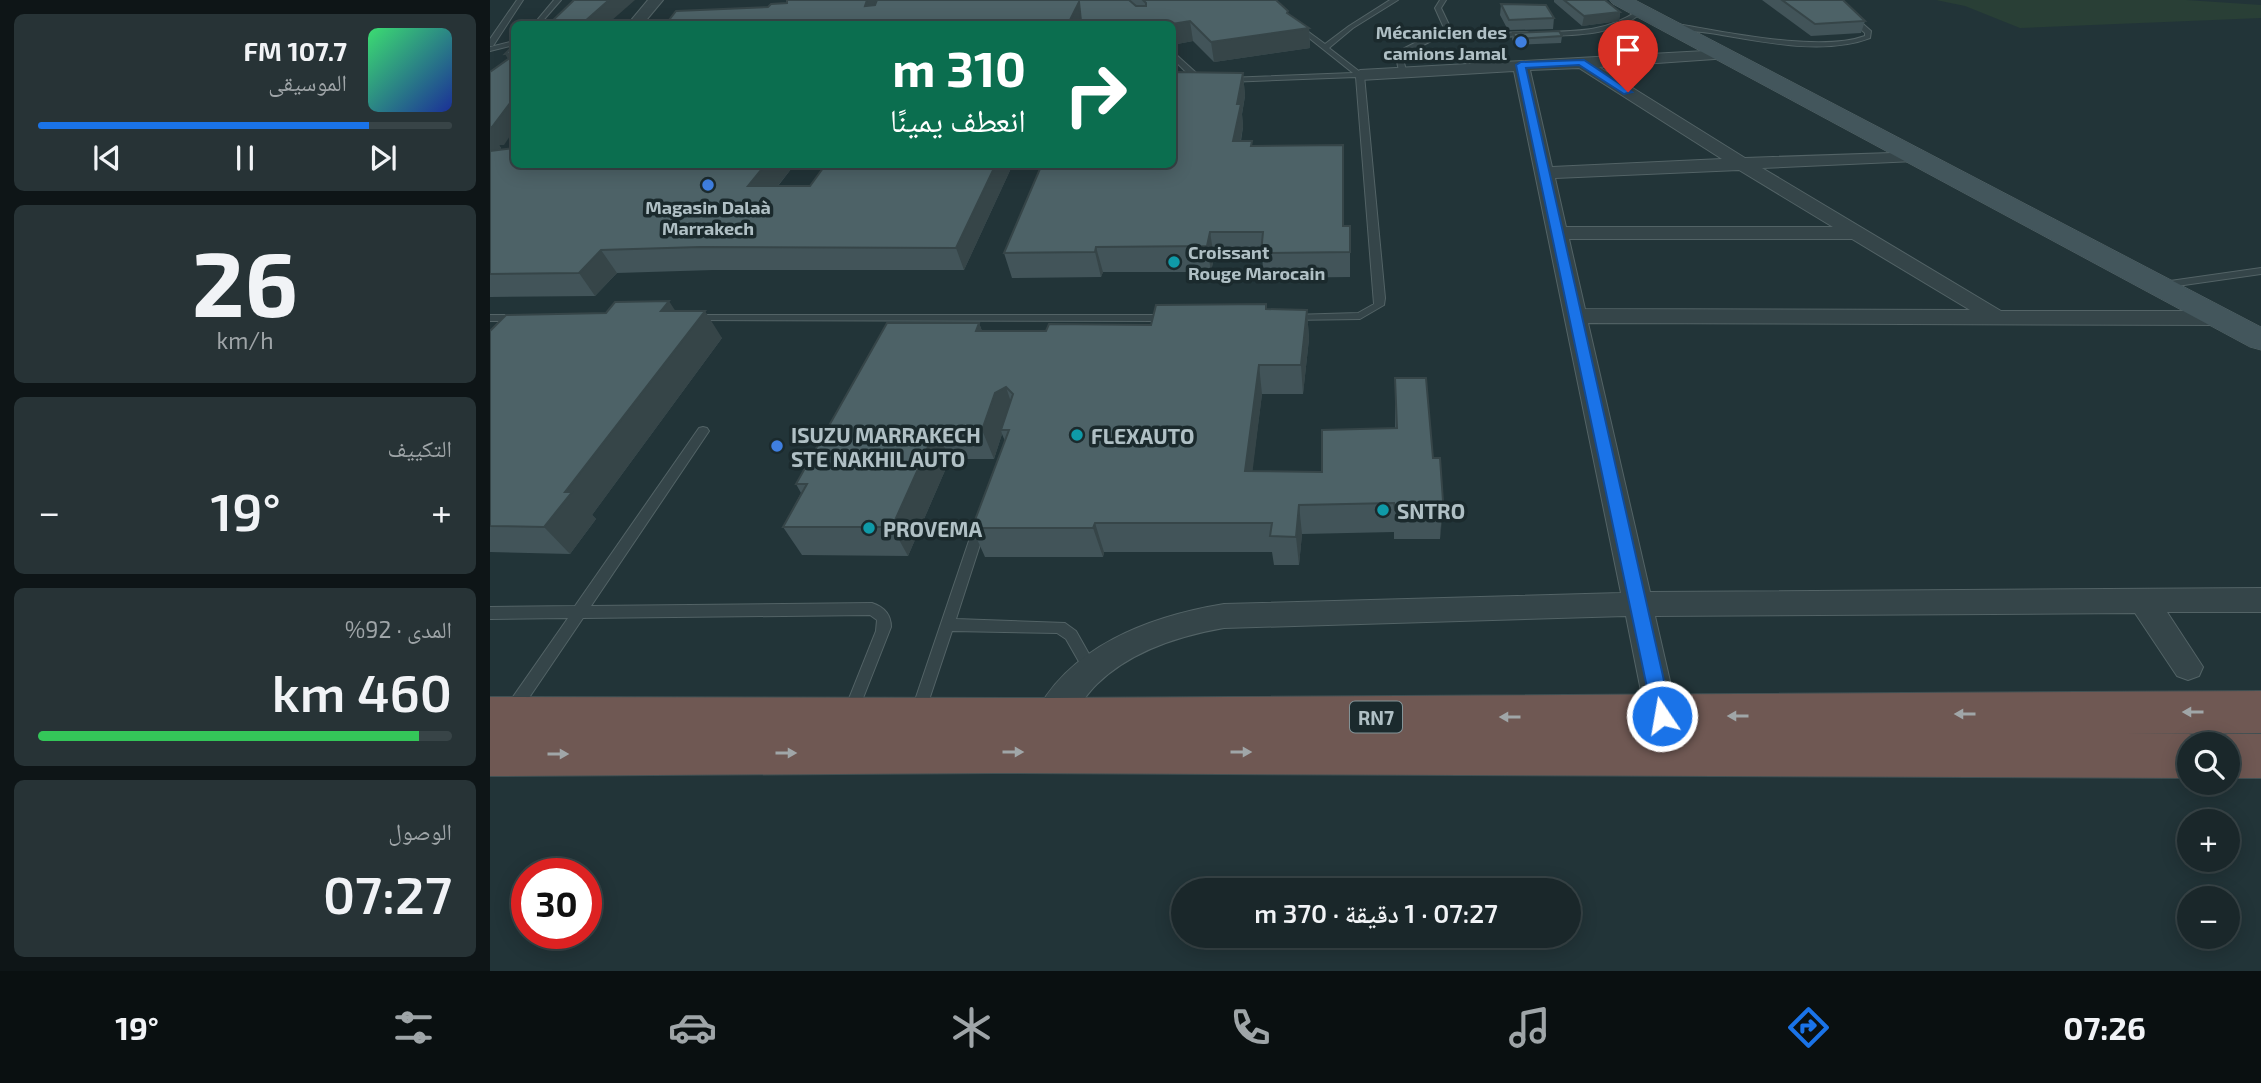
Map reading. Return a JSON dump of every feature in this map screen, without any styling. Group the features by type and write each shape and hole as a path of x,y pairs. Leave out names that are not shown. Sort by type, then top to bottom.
{"highway":[{"name":"RN7","path":"496,730 848,719 2261,712"},
{"name":"RN7","path":"496,730 1009,751 2177,756"},
{"path":"2240,756 2261,756"}],"street":[{"path":"638,21 656,0"},
{"path":"1642,12 2261,340"},
{"path":"1360,75 1723,55"},
{"path":"1581,62 1745,166 1995,316"},
{"path":"1521,65 1662,716"},
{"path":"1544,173 1745,166 1914,156"},
{"path":"1557,233 1857,233"},
{"path":"1575,316 2220,318"},
{"path":"1049,719 1091,670 1146,638 1174,626 1224,616 1638,604 2261,600"},
{"path":"2143,601 2188,667"}],"lane":[{"path":"490,47 520,0"},
{"path":"540,21 558,0"},
{"path":"1326,47 1351,27 1395,0"},
{"path":"1402,73 1398,55 1448,29 1438,8 1443,0"},
{"path":"1436,37 1598,32 1624,24 1642,12 1826,44 1853,43 1868,37 1869,32 1864,26 1832,0"},
{"path":"1279,318 1360,316 1379,305 1380,298 1360,75 1294,24"},
{"path":"490,47 511,44"},
{"path":"1176,57 1200,81"},
{"path":"1186,82 1360,75"},
{"path":"2159,286 2261,271"},
{"path":"490,318 531,318"},
{"path":"684,318 1182,318"},
{"path":"496,730 702,431"},
{"path":"916,719 985,512"},
{"path":"490,613 872,609 881,613 885,621 883,631 848,719"},
{"path":"947,625 1060,627 1072,635 1091,670"}],"green space":[{"path":"1936,0 2186,0 2261,5 2261,18 2020,28 1965,6"}],"building":[{"path":"574,0 609,0 585,21 552,21"},
{"path":"787,0 867,0 865,6 875,5 877,0 1129,0 1136,6 1146,6 1143,0 1276,0 1287,13 1309,28 1211,42 1190,21 1176,23 1176,21 1081,21 1079,2 1070,21 668,21 676,11 768,7 771,4 787,3"},
{"path":"1564,0 1605,0 1620,12 1584,16"},
{"path":"1782,0 1843,0 1865,21 1815,24"},
{"path":"1501,4 1546,5 1554,18 1509,20"},
{"path":"1559,31 1562,36 1516,39 1513,33"},
{"path":"511,57 511,102 490,128 490,72"},
{"path":"1176,72 1243,73 1237,104 1241,104 1233,141 1252,141 1251,146 1343,145 1343,226 1350,226 1350,252 1261,253 1263,232 1210,232 1207,246 1096,247 1095,252 1004,253 1040,168 1176,168"},
{"path":"511,148 511,168 763,168 748,186 810,186 823,168 994,168 956,248 700,247 601,250 579,273 490,274 490,151"},
{"path":"669,301 661,311 705,311 565,492 572,492 544,527 490,526 490,331 506,315 606,313 615,302"},
{"path":"1266,304 1266,309 1307,310 1301,365 1259,365 1245,471 1322,472 1322,430 1397,428 1395,378 1426,378 1433,458 1440,458 1442,509 1395,510 1394,503 1299,505 1296,537 1270,536 1272,523 1095,523 1093,528 972,528 1009,430 1001,430 1013,394 1006,387 995,393 982,430 936,429 892,527 783,527 807,484 796,484 887,323 979,323 976,331 1046,331 1049,324 1151,325 1156,305"}],"place":[{"name":"Mécanicien des camions Jamal","path":"1521,42"},
{"name":"Magasin Dalaà Marrakech","path":"708,185"},
{"name":"Croissant Rouge Marocain","path":"1174,262"},
{"name":"FLEXAUTO","path":"1077,435"},
{"name":"ISUZU MARRAKECH STE NAKHIL AUTO","path":"777,446"},
{"name":"SNTRO","path":"1383,510"},
{"name":"PROVEMA","path":"869,528"}],"route":[{"path":"1628,92 1581,62 1521,65 1662,716"}]}
